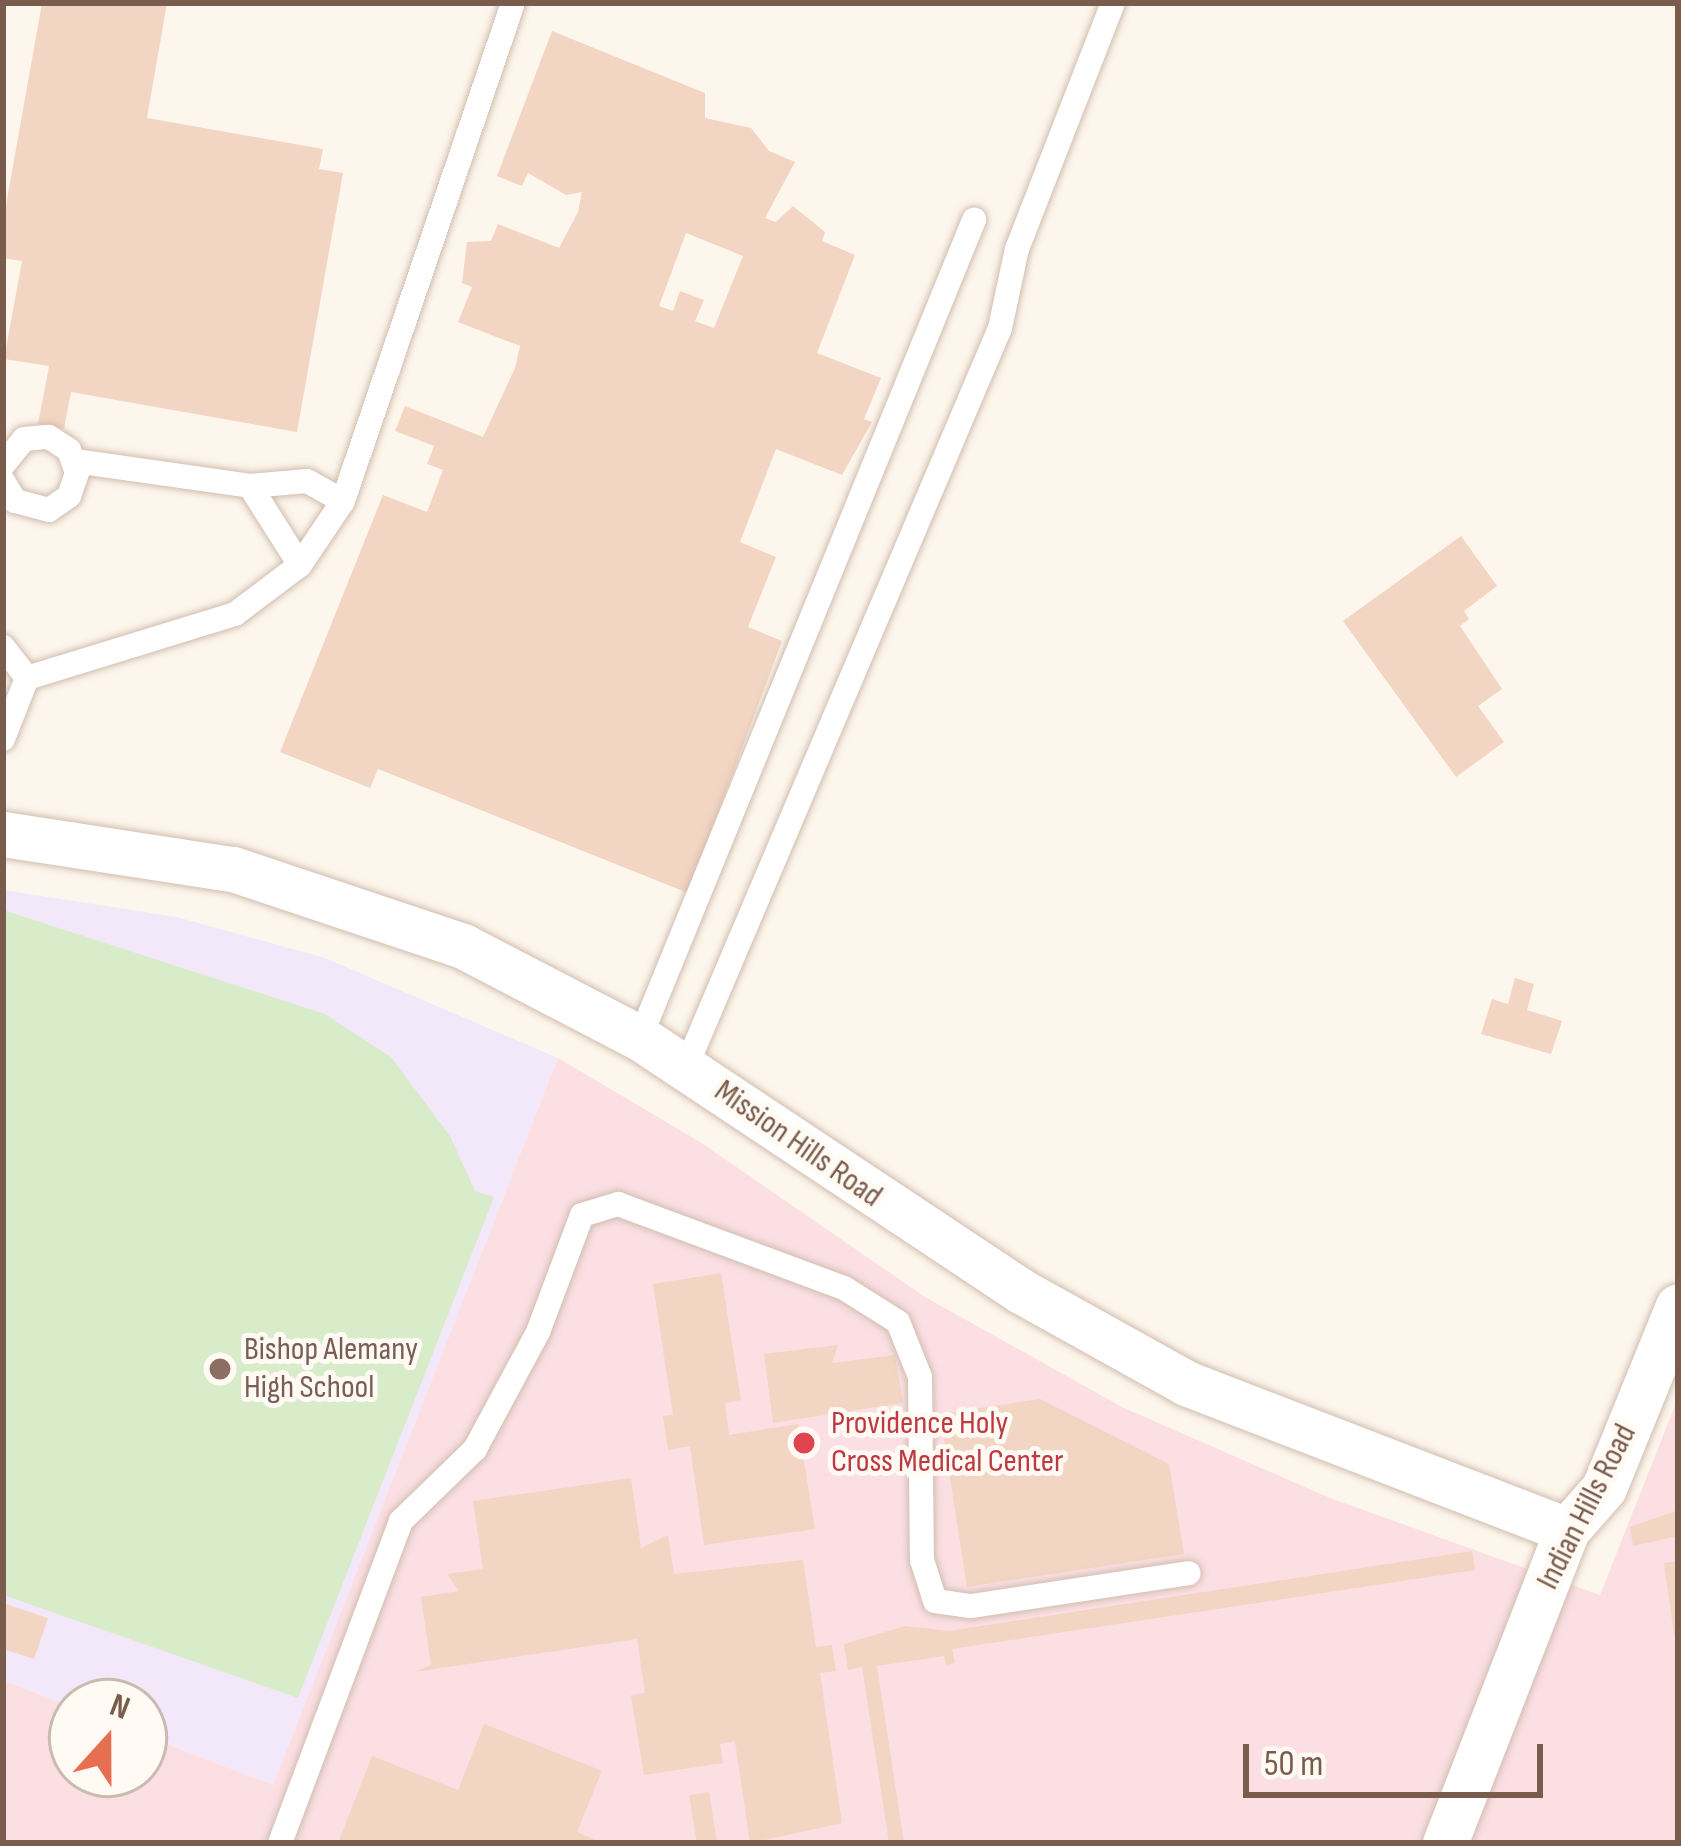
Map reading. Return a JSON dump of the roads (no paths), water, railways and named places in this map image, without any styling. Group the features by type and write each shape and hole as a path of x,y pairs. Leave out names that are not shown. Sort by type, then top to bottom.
{"street":[{"name":"Mission Hills Road","path":"3,834 233,869 365,908 463,946 640,1038 1021,1292 1186,1383 1567,1530"},
{"name":"Indian Hills Road","path":"1444,1843 1567,1530 1604,1488 1678,1306"}],"lane":[{"path":"27,678 235,614 300,566 343,501 513,3"},
{"path":"686,1067 1000,328 1017,250 1113,3"},
{"path":"640,1038 974,220"},
{"path":"3,465 14,446 36,436 60,442 75,461 75,485 49,510 15,501 3,482"},
{"path":"75,461 250,486 307,481 343,501"},
{"path":"250,486 300,566"},
{"path":"3,647 27,678"},
{"path":"3,739 27,678"},
{"path":"280,1843 401,1521 476,1449 538,1333 582,1215 617,1204 844,1288 898,1322 920,1376 922,1560 935,1601 970,1606 1190,1573"}],"place":[{"name":"Bishop Alemany High School","path":"220,1369"},
{"name":"Providence Holy Cross Medical Center","path":"804,1443"}]}
